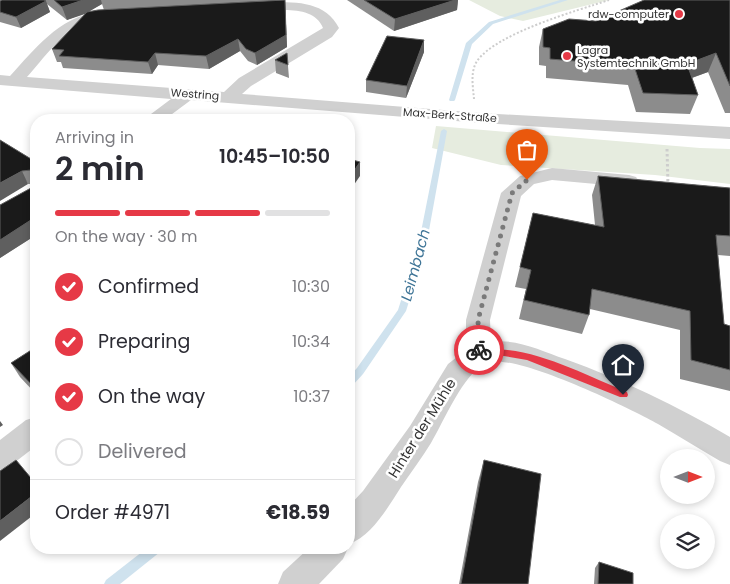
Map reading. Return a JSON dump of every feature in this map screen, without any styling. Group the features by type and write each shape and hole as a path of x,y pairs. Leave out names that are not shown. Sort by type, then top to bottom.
{"street":[{"name":"Westring","path":"7,81 229,97 245,82 327,34 331,28 330,22 323,15 310,9 292,6 235,9"},
{"name":"Westring","path":"7,81 63,29 86,19 101,16 129,15"},
{"path":"161,114 189,94"},
{"name":"Max-Berk-Straße","path":"229,97 415,113 730,133"},
{"path":"668,185 552,174 527,180 512,193 478,320 479,354 498,351 528,356 594,381 667,415 730,452"},
{"name":"Hinter der Mühle","path":"355,523 374,501 420,434 457,372 479,354"},
{"path":"0,456 30,434"},
{"path":"294,584 326,554"}],"path":[{"path":"475,117 472,79 477,60 499,42 609,0"},
{"path":"666,129 668,185"}],"shaded area":[{"path":"469,0 609,0 523,21 500,16"},
{"path":"436,126 730,149 730,184 655,175 501,165 432,148"}],"building":[{"path":"54,0 83,0 62,7"},
{"path":"285,0 286,35 255,53 246,49 238,39 206,56 155,53 148,62 59,56 64,50 52,49 87,12"},
{"path":"364,0 455,0 395,19"},
{"path":"644,0 730,0 730,86 716,53 687,64 698,95 643,93 634,66 550,59 550,48 543,47 543,29 569,19 596,21"},
{"path":"0,1 46,1 16,17 0,12"},
{"path":"387,36 424,40 407,86 366,80"},
{"path":"287,53 288,65 275,60"},
{"path":"0,140 30,158 30,170 22,171 0,183"},
{"path":"355,161 360,162 355,169"},
{"path":"598,176 730,188 730,236 716,235 724,324 730,326 730,370 691,360 690,311 592,289 589,315 524,300 531,270 520,267 533,213 604,227"},
{"path":"30,189 30,221 0,240 0,205"},
{"path":"30,351 30,383 11,363"},
{"path":"16,460 30,477 30,498 0,521 0,471"},
{"path":"484,460 541,474 528,584 461,584"},
{"path":"599,562 633,573 633,584 598,584"}],"waterway":[{"name":"Leimbach","path":"452,100 469,43 491,23 565,0"},
{"name":"Leimbach","path":"355,376 402,311 422,247 444,131"},
{"name":"Leimbach","path":"110,584 148,554"}],"way so far":[{"path":"479,350 478,320 512,193 527,180"}],"place":[{"name":"rdw-computer","path":"679,14"},
{"name":"Lagra Systemtechnik GmbH","path":"567,56"}],"route":[{"path":"479,350 479,354 498,351 528,356 594,381 623,395"}]}
